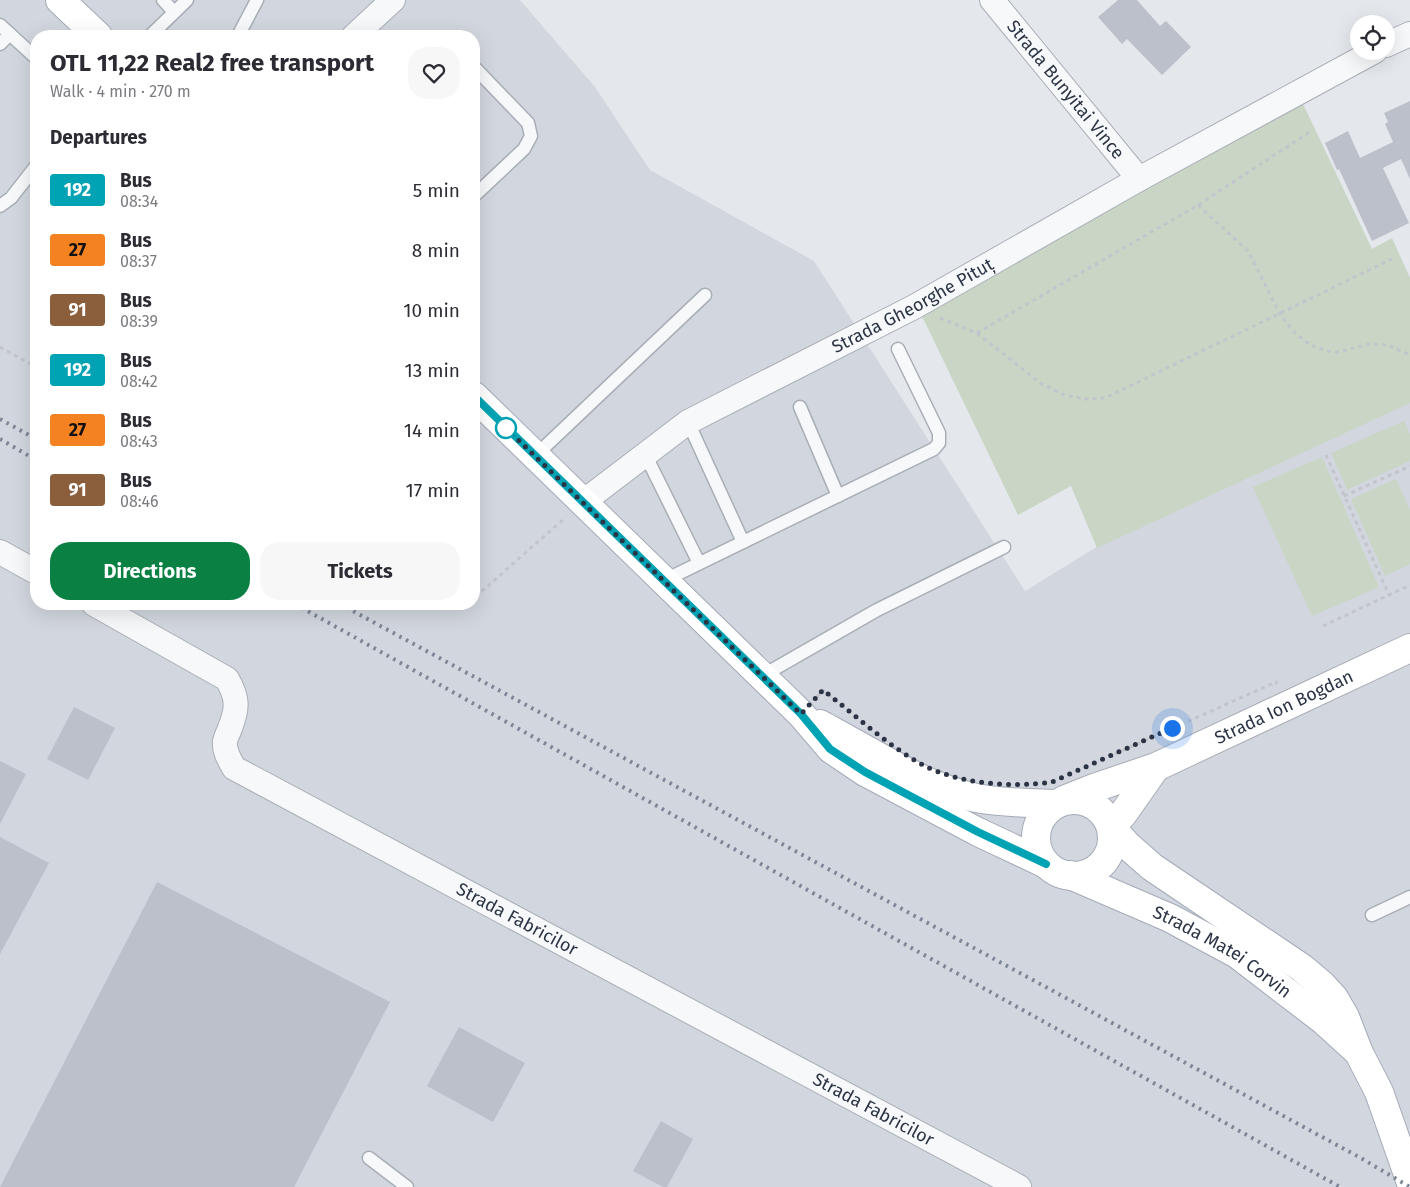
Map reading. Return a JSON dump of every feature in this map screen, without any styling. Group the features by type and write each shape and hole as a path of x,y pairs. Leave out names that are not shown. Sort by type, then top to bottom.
{"main road":[{"path":"60,0 92,30"},
{"name":"Strada Matei Corvin","path":"480,402 801,714 830,749 865,772 978,832 1058,870 1170,918 1237,954 1323,1020 1359,1053"},
{"name":"Strada Ion Bogdan","path":"1060,802 1156,767 1410,648"},
{"name":"Strada Matei Corvin","path":"801,714 894,764 951,790 1001,802 1060,802"},
{"name":"Strada Ion Bogdan","path":"1111,827 1123,814 1156,767"},
{"path":"1076,799 1087,802 1101,811 1111,827 1112,845 1108,856 1101,865 1081,875 1058,870 1039,853 1036,840 1037,827 1043,816 1060,802 1076,799"},
{"name":"Strada Matei Corvin","path":"1111,827 1127,846 1152,867 1302,968 1334,998 1345,1016 1359,1053 1379,1092 1410,1180"}],"street":[{"path":"360,30 393,0"},
{"name":"Strada Bunyitai Vince","path":"992,0 1139,179"},
{"path":"1395,41 1410,34"},
{"name":"Strada Gheorghe Pituț","path":"582,502 688,422 914,307 1139,179 1358,60"},
{"path":"0,552 30,569"},
{"name":"Strada Fabricilor","path":"105,610 227,679 233,690 237,705 235,717 224,742 228,758 234,768 1019,1187"}],"lane":[{"path":"163,0 174,12"},
{"path":"156,30 187,0"},
{"path":"241,30 257,0"},
{"path":"0,25 30,52"},
{"path":"0,44 10,34"},
{"path":"480,72 528,123 531,136 524,149 480,190"},
{"path":"0,206 11,198 30,174"},
{"path":"535,456 705,295"},
{"path":"663,581 934,449 939,443 939,433 898,349"},
{"path":"800,407 838,496"},
{"path":"688,422 743,542"},
{"path":"645,454 699,563"},
{"path":"762,676 877,610 1004,547"},
{"path":"1372,916 1410,896"},
{"path":"369,1158 407,1187"}],"path":[{"path":"977,333 1198,205 1310,132"},
{"path":"1198,205 1248,251 1280,314 1294,332 1309,344 1326,351 1339,352 1369,344 1388,345 1410,355"},
{"path":"914,307 977,333 1040,383 1064,394 1086,399 1105,398 1392,259"},
{"path":"0,347 30,364"},
{"path":"1326,456 1389,595"},
{"path":"1344,496 1410,466"},
{"path":"480,590 482,591 582,502"},
{"path":"1323,626 1410,586"},
{"path":"1115,754 1276,682 1288,705"},
{"path":"801,714 823,690 854,715"}],"shaded area":[{"path":"0,0 520,0 595,87 650,170 814,261 1025,591 1410,354 1410,1187 0,1187"}],"green space":[{"path":"1303,104 1372,249 1392,238 1410,278 1410,403 1097,548 1071,486 1018,515 920,312"},
{"path":"1404,421 1410,434 1410,461 1347,490 1331,453"},
{"path":"1322,457 1379,587 1312,616 1253,487"},
{"path":"1396,479 1410,510 1410,564 1385,576 1351,499"}],"building":[{"path":"1118,0 1137,0 1160,26 1166,21 1191,47 1162,75 1127,39 1122,44 1098,17"},
{"path":"1410,101 1410,179 1401,159 1383,168 1409,223 1372,241 1325,143 1348,131 1360,158 1393,142 1385,124 1388,122 1384,113"},
{"path":"74,707 115,728 88,780 47,759"},
{"path":"0,761 26,774 0,824"},
{"path":"0,837 49,863 0,954"},
{"path":"157,882 390,1002 294,1187 0,1187"},
{"path":"459,1027 525,1063 493,1122 427,1086"},
{"path":"661,1121 693,1139 667,1187 663,1187 633,1171"}],"railway":[{"path":"0,419 30,436"},
{"path":"0,439 30,456"},
{"path":"306,610 1340,1187"},
{"path":"351,610 1359,1157 1410,1187"}],"bus line":[{"name":"192","path":"480,402 801,714 830,749 865,772 978,832 1046,864"}],"route":[{"path":"506,428 801,714 823,690 901,751 922,764 955,777 1014,785 1052,782 1172,728"}]}
